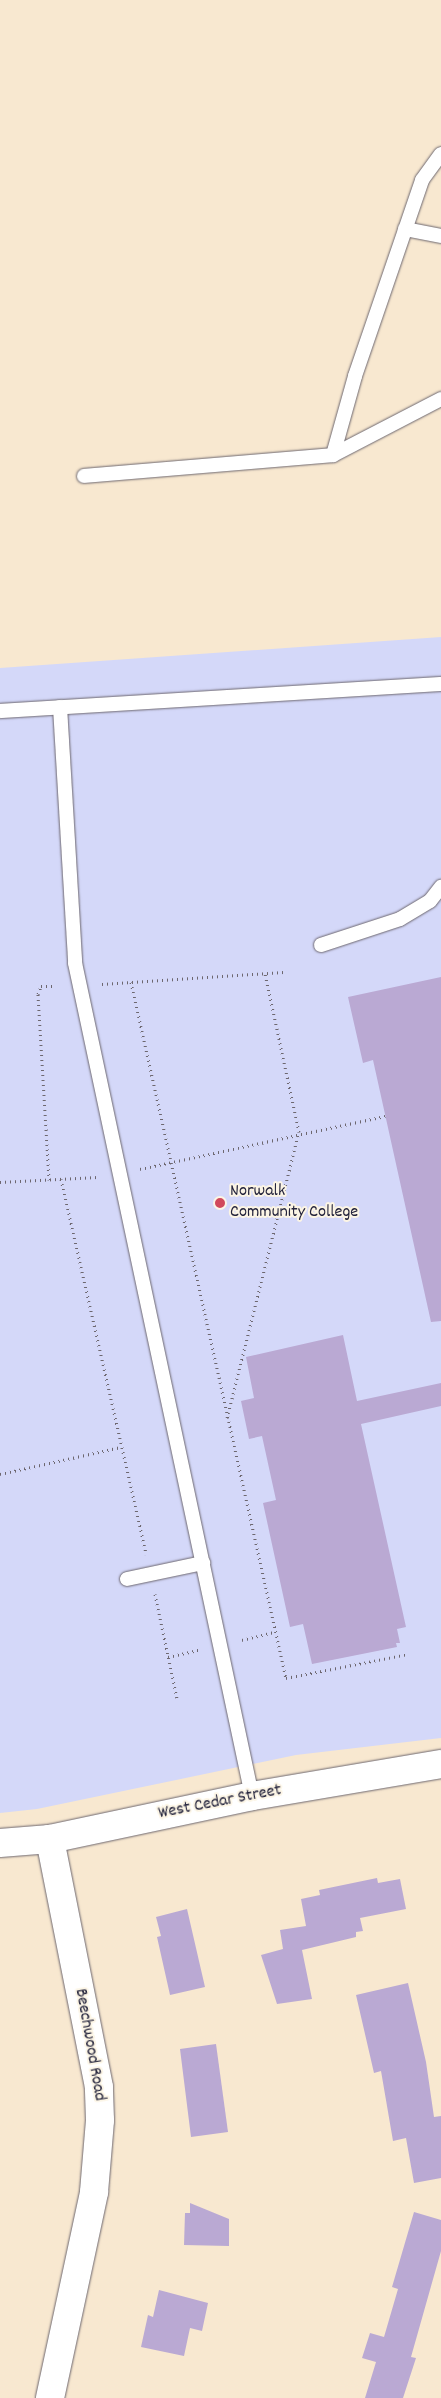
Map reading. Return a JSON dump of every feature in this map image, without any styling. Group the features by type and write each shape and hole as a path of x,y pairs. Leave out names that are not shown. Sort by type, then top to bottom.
{"street":[{"name":"West Cedar Street","path":"0,1843 50,1839 252,1796 441,1764"},
{"name":"Beechwood Road","path":"50,1839 99,2087 100,2120 94,2192 50,2398"}],"lane":[{"path":"333,454 355,376 422,180 441,154"},
{"path":"405,229 441,236"},
{"path":"84,476 333,454 441,399"},
{"path":"0,711 441,684"},
{"path":"60,707 75,962 252,1796"},
{"path":"322,945 400,919 430,901 441,887"},
{"path":"127,1579 203,1564"}],"path":[{"path":"101,984 284,972"},
{"path":"226,1420 299,1132 265,973"},
{"path":"131,982 226,1420 286,1678 408,1654"},
{"path":"49,1180 38,994 41,986 56,986"},
{"path":"140,1169 172,1164 299,1132 385,1116"},
{"path":"0,1182 98,1177"},
{"path":"61,1179 151,1574 177,1698"},
{"path":"0,1474 122,1447"},
{"path":"242,1640 275,1632"},
{"path":"168,1658 201,1650"}],"shaded area":[{"name":"Norwalk Community College","path":"441,637 441,1738 296,1755 37,1809 0,1813 0,668"}],"building":[{"path":"441,977 441,1321 431,1322 373,1060 363,1063 348,997"},
{"path":"343,1335 357,1401 441,1383 441,1406 361,1424 406,1627 397,1629 400,1643 396,1643 397,1647 312,1664 303,1624 290,1627 263,1503 276,1500 262,1436 249,1439 241,1401 254,1398 246,1357"},
{"path":"377,1878 378,1883 400,1879 406,1909 360,1918 363,1931 356,1932 356,1937 302,1950 312,1999 277,2004 261,1955 283,1949 280,1930 306,1926 301,1899 320,1895 319,1890"},
{"path":"187,1909 205,1987 170,1995 157,1937 161,1936 156,1917"},
{"path":"408,1983 426,2062 434,2117 441,2116 441,2178 414,2183 406,2138 393,2141 381,2071 374,2073 356,1995"},
{"path":"216,2044 228,2132 191,2137 180,2049"},
{"path":"190,2203 229,2219 229,2246 184,2245 185,2213 190,2213"},
{"path":"414,2212 441,2220 441,2251 411,2357 416,2358 403,2398 365,2398 376,2362 362,2358 370,2333 384,2337 398,2289 392,2287"},
{"path":"159,2290 208,2303 202,2331 190,2328 184,2356 141,2347 148,2315 153,2317"}],"place":[{"name":"Norwalk Community College","path":"220,1203"}]}
